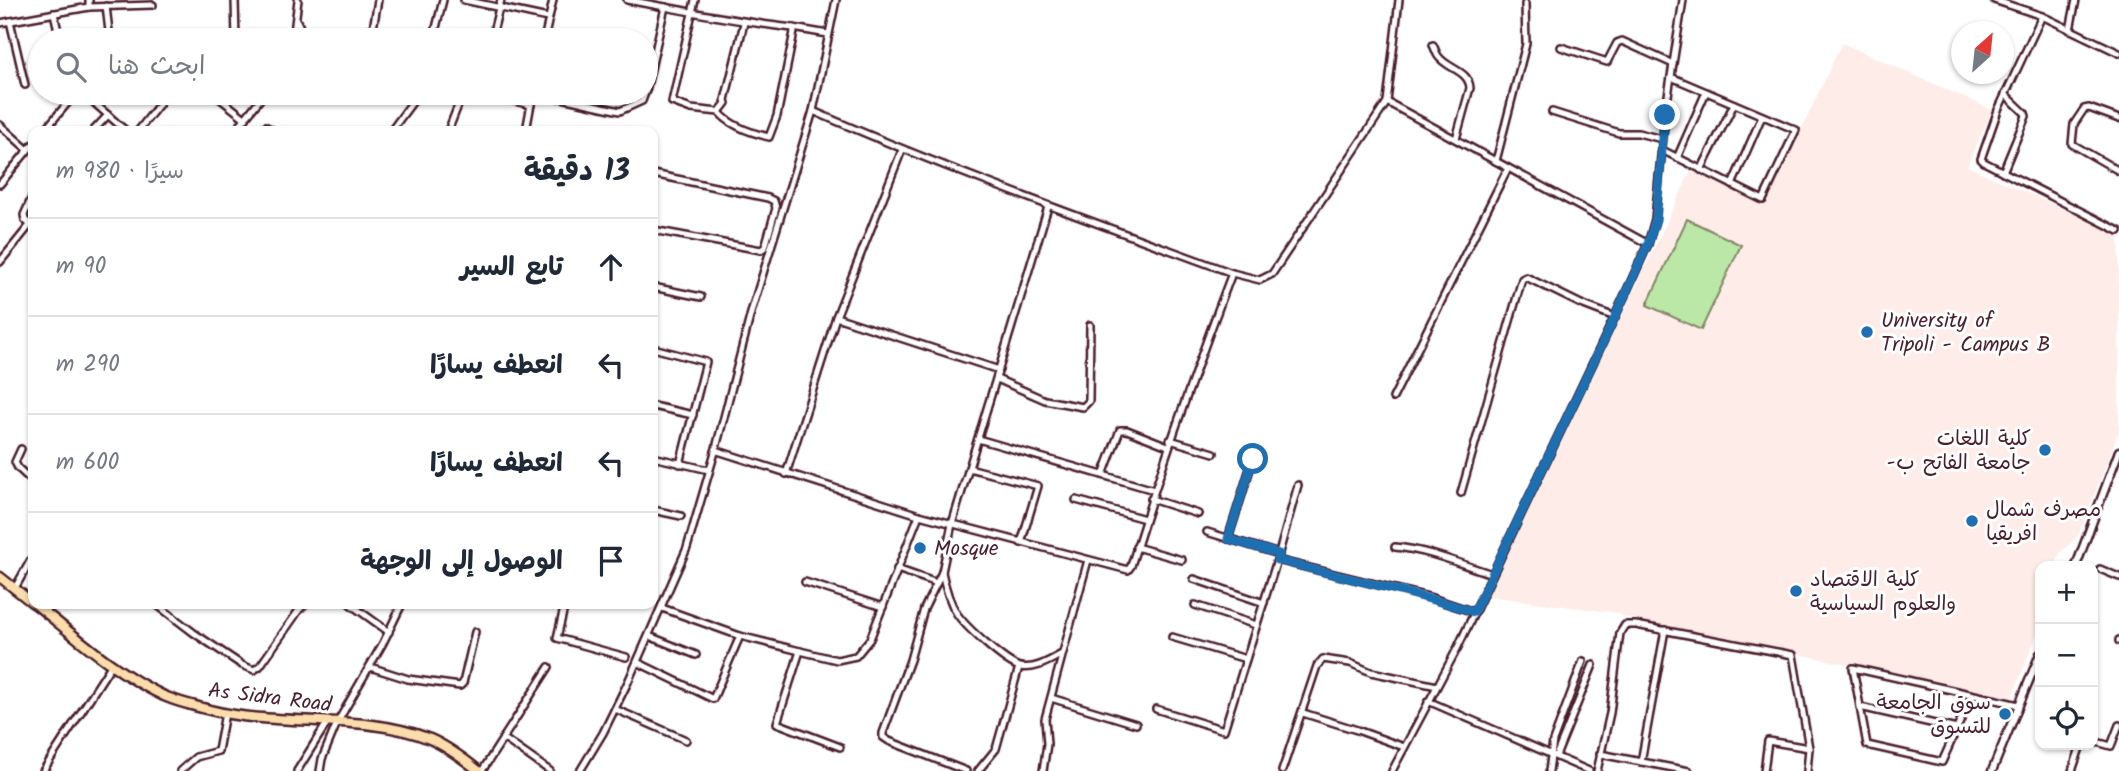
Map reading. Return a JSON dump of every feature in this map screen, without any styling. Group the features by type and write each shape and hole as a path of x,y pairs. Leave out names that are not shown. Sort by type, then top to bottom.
{"main road":[{"name":"As Sidra Road","path":"0,576 28,599"},
{"name":"As Sidra Road","path":"42,609 112,664 165,696 225,713 378,726 412,733 449,748 481,771"}],"street":[{"path":"235,0 236,28"},
{"path":"296,28 298,0"},
{"path":"373,28 378,0"},
{"path":"436,28 443,0"},
{"path":"464,0 548,18"},
{"path":"494,28 501,0"},
{"path":"546,28 553,0"},
{"path":"627,0 744,23 828,34"},
{"path":"695,0 672,103 691,109 719,112 725,119 769,137 777,116 793,28"},
{"path":"580,771 615,709 687,548 752,309 813,111 836,0"},
{"path":"813,111 902,150 1048,207 1232,273 1259,280 1272,274 1387,102 1399,0"},
{"path":"1392,771 1474,612 1648,244 1656,219 1662,139 1683,0"},
{"path":"1994,0 2004,1 2042,16 2119,53"},
{"path":"2070,30 2076,0"},
{"path":"0,23 89,3 106,6 153,5"},
{"path":"1496,161 1525,44 1525,4"},
{"path":"106,6 109,28"},
{"path":"658,38 665,7"},
{"path":"54,13 57,28"},
{"path":"2042,16 2005,94 1981,157 1984,162 2119,231"},
{"path":"10,21 24,85"},
{"path":"297,21 300,28"},
{"path":"719,112 726,103 744,23"},
{"path":"1561,47 1607,62 1611,59 1616,43 1622,41 1673,64"},
{"path":"1433,45 1438,56 1470,82 1456,139"},
{"path":"1662,150 1763,200 1796,130 1671,78"},
{"path":"1676,158 1706,92"},
{"path":"2003,172 2026,116 2005,94"},
{"path":"1387,102 1648,244"},
{"path":"1701,170 1734,104"},
{"path":"48,126 65,105"},
{"path":"97,105 120,126"},
{"path":"142,126 159,105"},
{"path":"228,105 246,119"},
{"path":"240,126 256,105"},
{"path":"395,126 410,105"},
{"path":"450,126 458,105"},
{"path":"527,126 531,105"},
{"path":"593,105 620,111 633,105"},
{"path":"2119,119 2089,108 2084,109 2074,124 2072,144 2119,171"},
{"path":"1552,112 1619,132 1662,139"},
{"path":"98,126 108,115"},
{"path":"1732,185 1762,116"},
{"path":"0,125 28,150 0,184"},
{"path":"786,474 836,317 902,150"},
{"path":"1393,398 1508,168"},
{"path":"658,176 768,198 774,201 776,208 765,247 761,250 658,231"},
{"path":"28,203 24,215 28,223"},
{"path":"966,771 883,737 910,660 924,609 942,572 952,524 1048,207"},
{"path":"0,262 28,230"},
{"path":"715,452 919,515 1128,570 1169,443 1232,273"},
{"path":"1461,493 1521,279 1526,277 1615,317"},
{"path":"658,288 701,297"},
{"path":"836,317 999,370"},
{"path":"997,379 1045,400 1086,406 1089,401 1090,325"},
{"path":"658,349 706,362 680,464"},
{"path":"658,407 693,415"},
{"path":"1103,475 1120,430 1214,453"},
{"path":"978,439 1154,490"},
{"path":"21,449 15,462 28,477"},
{"path":"2078,561 2119,451"},
{"path":"658,458 709,470"},
{"path":"1228,539 1253,459"},
{"path":"969,468 1038,486 1021,543"},
{"path":"1156,709 1224,730 1298,485"},
{"path":"1152,499 1198,514"},
{"path":"1076,500 1145,520"},
{"path":"658,511 681,516"},
{"path":"662,608 740,636 837,660 858,655 870,639 919,515"},
{"path":"1207,532 1330,574 1429,597 1474,612"},
{"path":"1136,547 1182,560"},
{"path":"1395,547 1433,554 1492,574"},
{"path":"1043,771 1047,744 1045,723 1088,560"},
{"path":"15,589 28,565"},
{"path":"897,569 937,583"},
{"path":"2100,569 2119,577"},
{"path":"942,572 946,589 958,615 1005,659 1019,667 1040,665 1063,654"},
{"path":"1194,579 1264,603"},
{"path":"805,582 883,607"},
{"path":"1195,605 1256,625"},
{"path":"163,609 194,633 254,670 260,666 300,609"},
{"path":"358,609 389,632"},
{"path":"320,771 322,759 337,723 400,609"},
{"path":"564,609 557,638 626,657"},
{"path":"1597,771 1609,713 1620,633 1625,625 1636,625 1793,655 1809,748 1807,771"},
{"path":"1640,762 1665,630"},
{"path":"370,667 411,680 460,686 475,632"},
{"path":"649,636 696,655"},
{"path":"637,662 713,699 740,636"},
{"path":"1172,637 1246,659"},
{"path":"800,651 777,723 840,747"},
{"path":"1282,771 1317,666 1325,658 1350,663 1371,672 1437,686"},
{"path":"1554,755 1553,741 1583,661"},
{"path":"43,771 112,664"},
{"path":"1549,771 1593,665"},
{"path":"1992,771 2035,666"},
{"path":"481,771 549,667"},
{"path":"978,771 996,749 1019,667"},
{"path":"1972,695 1942,762 1880,748 1867,745 1853,668 2019,705"},
{"path":"1051,698 1136,724"},
{"path":"1428,701 1588,771"},
{"path":"1860,707 1957,729"},
{"path":"615,709 686,740"},
{"path":"180,771 196,757 218,751 225,713"},
{"path":"1303,713 1404,747"},
{"path":"297,771 327,723"},
{"path":"2098,742 2111,746 2119,725"},
{"path":"503,738 550,771"},
{"path":"1765,771 1768,741 1809,748"},
{"path":"2072,771 2079,750"},
{"path":"1600,754 1686,771"}],"shaded area":[{"name":"University of Tripoli - Campus B","path":"1842,43 1992,110 1967,166 2119,234 2119,431 2078,536 2060,553 2057,561 2035,561 2035,639 2011,699 1624,617 1618,613 1488,596 1691,171 1766,205"}],"green space":[{"path":"1687,219 1741,245 1701,330 1647,305"}],"place":[{"name":"University of Tripoli - Campus B","path":"1867,332"},
{"name":"كلية اللغات -جامعة الفاتح ب","path":"2045,450"},
{"name":"مصرف شمال افريقيا","path":"1972,521"},
{"name":"Mosque","path":"920,548"},
{"name":"كلية الاقتصاد والعلوم السياسية","path":"1796,591"},
{"name":"سوق الجامعة للتسوق","path":"2005,714"}],"route":[{"path":"1253,459 1228,539 1279,554 1277,560 1429,597 1474,612 1648,244 1656,219 1665,115"}]}
